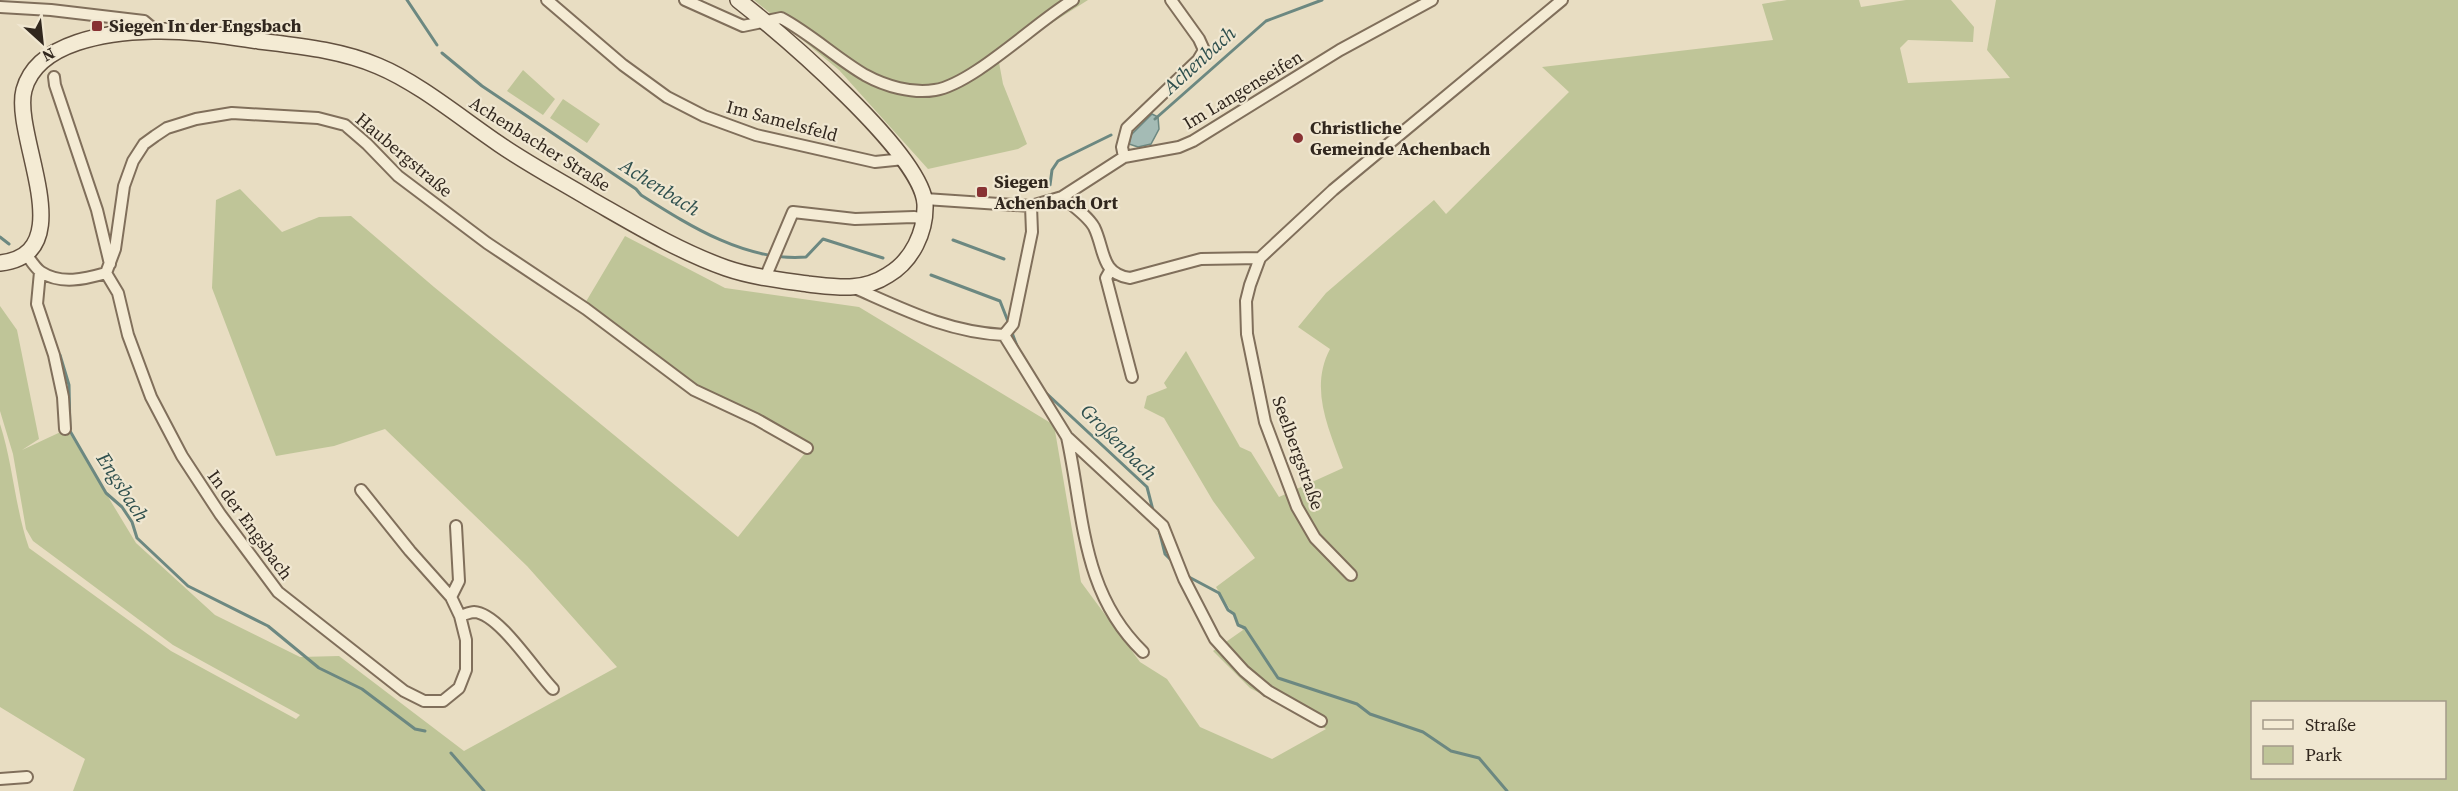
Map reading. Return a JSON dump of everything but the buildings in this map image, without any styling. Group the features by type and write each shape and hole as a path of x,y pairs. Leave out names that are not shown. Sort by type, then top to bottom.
{"main road":[{"name":"Achenbacher Straße","path":"26,254 33,244 42,218 39,190 22,112 22,100 28,79 39,63 57,51 95,38 156,31 216,35 296,46 357,58 399,76 517,156 652,234 726,268 765,278 855,288 877,282 905,262 915,249 924,219 925,199 917,179 904,159 845,94 764,20 738,0"},
{"path":"0,262 12,261 26,254"}],"street":[{"name":"Im Samelsfeld","path":"547,0 623,65 668,97 704,116 756,135 875,162 904,159"},
{"path":"685,0 742,26 782,18 800,28 866,75 896,88 921,91 935,90 972,74 1051,13 1073,0"},
{"path":"1124,157 1122,147 1127,128 1198,60 1204,50 1199,39 1171,0"},
{"name":"Im Langenseifen","path":"925,199 1031,206 1062,197 1124,157 1179,147 1193,141 1340,50 1432,0"},
{"name":"Seelbergstraße","path":"1351,575 1315,538 1297,507 1265,422 1246,334 1245,316 1246,301 1260,258 1333,190 1562,0"},
{"path":"0,7 51,10 144,21 156,31"},
{"name":"In der Engsbach","path":"54,77 97,210 108,269 118,293 128,335 151,397 182,456 220,514 278,592 404,691 424,701 442,701 459,688 466,670 466,640 460,616 451,597 361,490"},
{"name":"Haubergstraße","path":"108,269 115,249 124,186 133,161 144,144 166,128 196,118 232,113 318,118 345,125 398,176 487,243 586,309 694,390 756,419 807,448"},
{"path":"1062,197 1093,225 1110,271 1119,276 1130,278 1201,259 1260,258"},
{"path":"1004,335 1013,324 1032,232 1031,206"},
{"path":"765,278 793,212 855,219 914,217 924,219"},
{"path":"26,254 40,272 74,280 108,269"},
{"path":"1110,271 1106,278 1132,377"},
{"path":"40,272 37,304 63,397 64,429"},
{"path":"855,288 935,323 987,334 1004,335"},
{"path":"1004,335 1066,437 1163,526 1189,589 1215,639 1232,659 1269,691 1322,721"},
{"path":"1066,437 1075,475 1085,546 1101,592 1130,639 1143,652"},
{"path":"451,597 459,581 456,526"},
{"path":"460,616 474,612 492,619 518,645 553,689"},
{"path":"0,779 27,777"}],"green space":[{"path":"754,0 1088,0 998,57 1003,84 1027,144 1018,149 928,169 839,70"},
{"path":"1787,0 1859,0 1861,7 1906,0 1951,0 1974,27 1973,42 1908,40 1900,48 1908,83 2010,78 1987,50 1996,0 2458,0 2458,791 73,791 85,759 0,707 0,424 29,548 171,651 296,719 300,715 173,645 33,541 26,529 13,454 0,411 0,306 17,330 39,439 22,450 67,429 136,543 215,615 300,657 339,656 464,751 617,667 527,566 385,429 334,446 276,456 212,288 216,200 240,189 282,232 319,217 351,216 738,537 805,453 684,385 584,305 625,236 725,288 859,307 1054,425 1081,582 1140,662 1167,679 1200,727 1272,759 1326,729 1250,688 1213,651 1243,630 1216,587 1255,558 1213,501 1164,418 1144,408 1147,396 1167,388 1164,383 1186,351 1240,447 1251,452 1279,497 1343,468 1327,424 1321,394 1324,364 1330,349 1298,327 1326,293 1434,200 1446,214 1569,92 1542,67 1773,40 1762,4"},
{"path":"523,70 555,99 543,115 507,91"},
{"path":"563,99 600,124 587,143 550,118"}],"water":[{"path":"1152,114 1158,117 1159,129 1151,144 1138,147 1129,144 1131,135"}],"waterway":[{"name":"Achenbach","path":"407,0 437,45"},
{"name":"Achenbach","path":"1155,119 1266,21 1322,0"},
{"name":"Achenbach","path":"442,53 482,86 636,189 641,195 719,240 762,254 806,257 823,239 883,258"},
{"name":"Achenbach","path":"1050,185 1052,170 1058,161 1111,135"},
{"name":"Engsbach","path":"0,237 9,244"},
{"name":"Achenbach","path":"953,240 1004,259"},
{"name":"Großenbach","path":"931,275 1000,301 1009,324"},
{"name":"Großenbach","path":"1011,330 1017,346"},
{"name":"Engsbach","path":"60,355 69,385 70,431 106,493 122,507 132,522 137,538 188,586 268,626 319,668 362,689 415,729 425,731"},
{"name":"Großenbach","path":"1045,392 1147,487 1154,514"},
{"name":"Großenbach","path":"1158,526 1165,554 1172,561"},
{"name":"Großenbach","path":"1187,576 1219,593 1228,610 1234,614 1238,625 1245,628 1278,678 1357,704 1370,714 1423,732 1451,751 1479,758 1507,791"},
{"name":"Engsbach","path":"451,753 484,791"}],"place":[{"name":"Siegen In der Engsbach","path":"97,26"},
{"name":"Christliche Gemeinde Achenbach","path":"1298,138"},
{"name":"Siegen Achenbach Ort","path":"982,192"}]}
